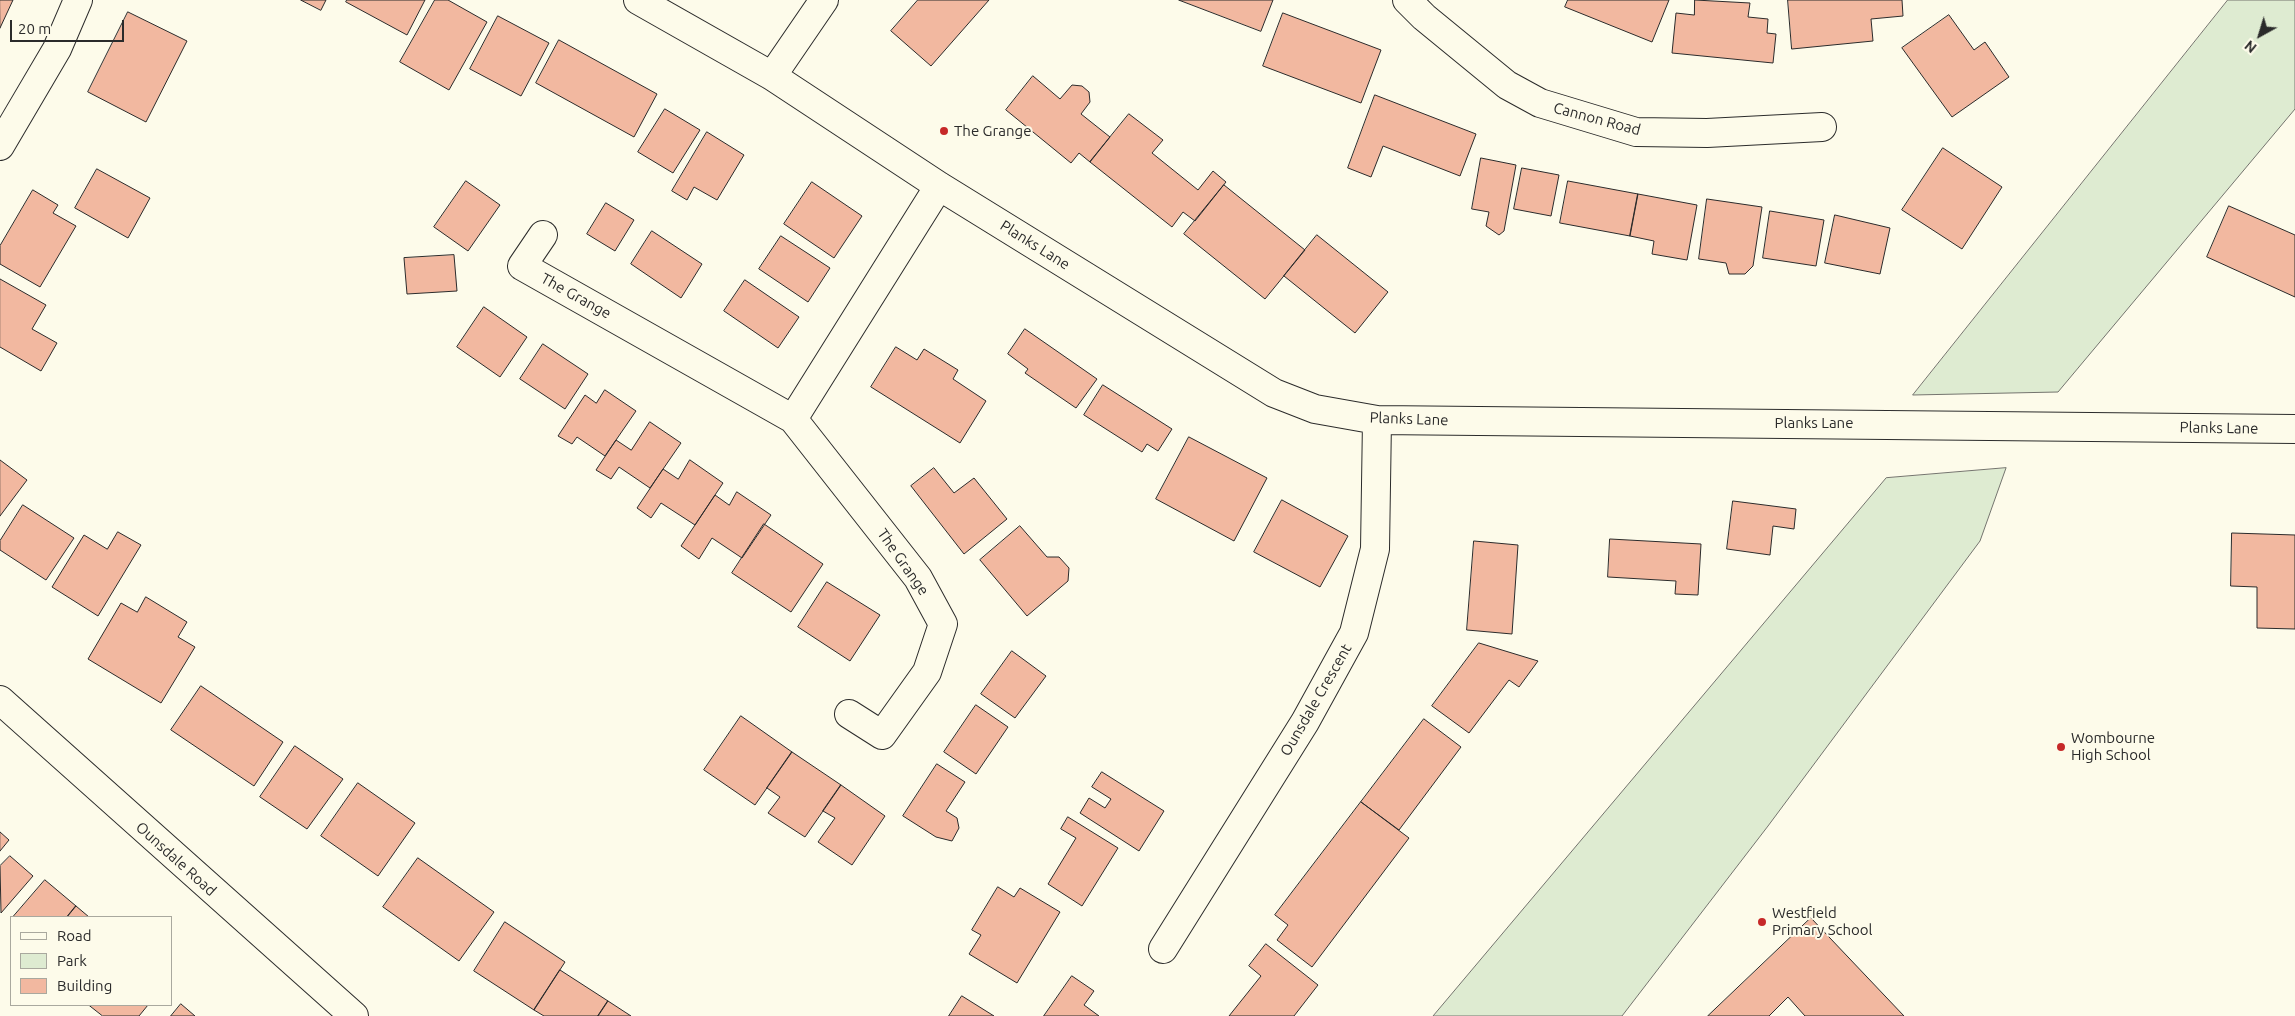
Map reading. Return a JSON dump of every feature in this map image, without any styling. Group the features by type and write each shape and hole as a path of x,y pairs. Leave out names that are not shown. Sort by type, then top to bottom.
{"street":[{"path":"0,146 57,49 78,0"},
{"name":"Planks Lane","path":"638,0 772,76 939,186 1274,393 1315,409 1377,420 2295,429"},
{"path":"772,76 824,0"},
{"name":"Cannon Road","path":"1407,0 1507,85 1540,103 1636,132 1707,133 1822,127"},
{"path":"793,419 939,186"},
{"name":"The Grange","path":"543,235 522,266 793,419 918,578 943,624 927,672 882,735 849,714"},
{"name":"Ounsdale Crescent","path":"1162,949 1305,722 1354,633 1375,549 1377,420"},
{"name":"Ounsdale Road","path":"0,700 354,1016"}],"green space":[{"path":"2228,0 2295,0 2295,109 2058,392 1913,395"},
{"path":"2006,468 1980,541 1768,826 1622,1016 1433,1016 1886,478"}],"building":[{"path":"0,0 13,0 0,28"},
{"path":"301,0 326,0 321,10"},
{"path":"347,0 425,0 407,35 346,2"},
{"path":"435,0 448,0 487,22 449,90 400,62"},
{"path":"918,0 989,0 931,66 891,31"},
{"path":"1179,0 1273,0 1261,31"},
{"path":"1568,0 1669,0 1652,42 1565,7"},
{"path":"1695,0 1750,3 1748,17 1768,19 1767,33 1776,34 1773,63 1672,53 1676,13 1694,15"},
{"path":"1788,0 1902,0 1903,16 1871,19 1873,41 1792,49"},
{"path":"128,12 187,41 146,122 88,92"},
{"path":"1283,13 1381,50 1361,103 1263,66"},
{"path":"1949,15 1974,50 1985,42 2009,77 1952,117 1902,48"},
{"path":"498,16 549,43 521,96 470,69"},
{"path":"559,40 657,94 634,137 536,83"},
{"path":"1033,76 1060,99 1072,85 1082,86 1089,92 1090,102 1081,114 1110,137 1090,162 1079,153 1071,163 1006,110"},
{"path":"1375,95 1476,134 1460,176 1383,146 1371,177 1348,168"},
{"path":"665,109 700,130 673,173 638,152"},
{"path":"1129,114 1163,140 1152,153 1198,190 1213,171 1226,182 1195,221 1183,212 1172,227 1090,162"},
{"path":"707,132 744,155 717,200 694,187 687,200 672,191"},
{"path":"1943,148 2002,187 1962,249 1902,210"},
{"path":"1481,158 1516,165 1504,231 1499,235 1486,226 1489,212 1472,209"},
{"path":"1522,168 1559,175 1551,216 1514,209"},
{"path":"97,169 150,198 128,238 75,208"},
{"path":"466,181 500,205 468,251 434,227"},
{"path":"1568,181 1638,194 1630,236 1560,223"},
{"path":"812,182 862,216 834,258 784,224"},
{"path":"1224,185 1305,250 1265,299 1184,234"},
{"path":"33,190 58,205 53,213 76,226 40,287 0,264 0,246"},
{"path":"1638,194 1697,205 1687,260 1652,254 1654,241 1630,236"},
{"path":"1707,199 1762,207 1753,266 1745,274 1729,274 1726,263 1699,259"},
{"path":"606,203 634,220 615,251 587,234"},
{"path":"2229,206 2295,235 2295,297 2207,257"},
{"path":"1770,211 1824,220 1816,266 1763,258"},
{"path":"1835,215 1890,228 1880,274 1825,263"},
{"path":"652,231 702,264 681,298 631,264"},
{"path":"1317,235 1388,292 1355,333 1284,276"},
{"path":"781,236 830,268 808,302 759,269"},
{"path":"454,255 457,291 407,294 404,258"},
{"path":"0,279 46,305 32,329 57,343 41,371 0,347"},
{"path":"745,280 799,317 778,348 724,311"},
{"path":"484,307 527,337 500,377 457,347"},
{"path":"1025,329 1097,379 1076,408 1025,373 1028,369 1008,354"},
{"path":"543,344 588,374 565,409 520,379"},
{"path":"896,347 917,360 924,349 958,370 953,379 986,401 960,443 871,387"},
{"path":"1103,385 1172,429 1158,451 1147,444 1142,452 1084,415"},
{"path":"605,390 636,411 605,456 577,437 572,444 558,436 585,395 596,403"},
{"path":"650,422 681,443 650,488 619,467 611,479 596,470 616,440 631,450"},
{"path":"1189,437 1267,478 1234,541 1156,499"},
{"path":"0,460 27,480 0,516"},
{"path":"690,460 723,483 695,525 661,503 651,518 637,508 663,469 678,479"},
{"path":"934,468 954,493 974,478 1007,519 964,554 911,486"},
{"path":"737,492 771,515 742,558 712,538 699,559 681,546 715,495 729,505"},
{"path":"1282,500 1348,536 1320,587 1254,552"},
{"path":"1733,501 1796,509 1794,529 1773,526 1770,555 1727,549"},
{"path":"23,505 74,538 46,580 0,550 0,541"},
{"path":"764,524 823,564 791,612 732,573"},
{"path":"1020,526 1047,557 1059,557 1069,568 1068,581 1027,616 980,560"},
{"path":"118,532 141,545 98,616 52,587 84,535 107,549"},
{"path":"2232,533 2295,535 2295,629 2257,628 2257,587 2231,586"},
{"path":"1610,539 1701,544 1698,595 1675,594 1676,581 1608,577"},
{"path":"1474,541 1518,545 1512,634 1467,630"},
{"path":"827,582 880,615 850,661 798,627"},
{"path":"146,597 187,622 178,637 195,647 161,703 88,659 121,603 137,612"},
{"path":"1479,643 1538,661 1519,687 1509,680 1469,733 1432,706"},
{"path":"1012,651 1046,676 1015,718 981,694"},
{"path":"201,686 283,742 254,786 171,730"},
{"path":"976,705 1008,727 976,774 944,752"},
{"path":"741,716 792,752 755,805 704,770"},
{"path":"1424,719 1461,747 1399,830 1361,802"},
{"path":"295,746 343,779 307,829 260,797"},
{"path":"792,752 841,785 805,837 768,813 780,797 767,788"},
{"path":"937,764 965,782 946,811 957,818 959,828 952,841 936,837 903,816"},
{"path":"1102,772 1164,811 1139,851 1080,813 1089,798 1105,808 1111,799 1092,787"},
{"path":"358,783 415,823 378,876 321,836"},
{"path":"841,785 885,816 852,865 818,842 835,818 823,811"},
{"path":"1361,802 1409,838 1312,967 1277,940 1288,925 1275,915"},
{"path":"1068,817 1118,848 1082,906 1048,884 1076,838 1061,829"},
{"path":"0,832 9,840 0,851"},
{"path":"10,856 33,876 1,913 0,866"},
{"path":"418,858 494,912 459,961 383,907"},
{"path":"45,880 76,906 68,916 14,916"},
{"path":"998,887 1014,897 1020,888 1060,912 1017,983 969,954 981,935 972,930"},
{"path":"76,906 88,916 68,916"},
{"path":"1811,918 1904,1016 1805,1016 1788,997 1769,1016 1708,1016"},
{"path":"505,922 565,962 534,1010 474,971"},
{"path":"1266,944 1318,985 1294,1016 1229,1016 1261,976 1249,966"},
{"path":"560,970 608,1001 598,1016 544,1016 534,1010"},
{"path":"1072,976 1094,991 1084,1005 1099,1016 1044,1016"},
{"path":"962,996 994,1016 949,1016"},
{"path":"608,1001 631,1016 598,1016"},
{"path":"181,1004 195,1016 171,1016"},
{"path":"90,1006 147,1006 139,1016 103,1016"}],"place":[{"name":"The Grange","path":"944,131"},
{"name":"Wombourne High School","path":"2061,747"},
{"name":"Westfield Primary School","path":"1762,922"}]}
